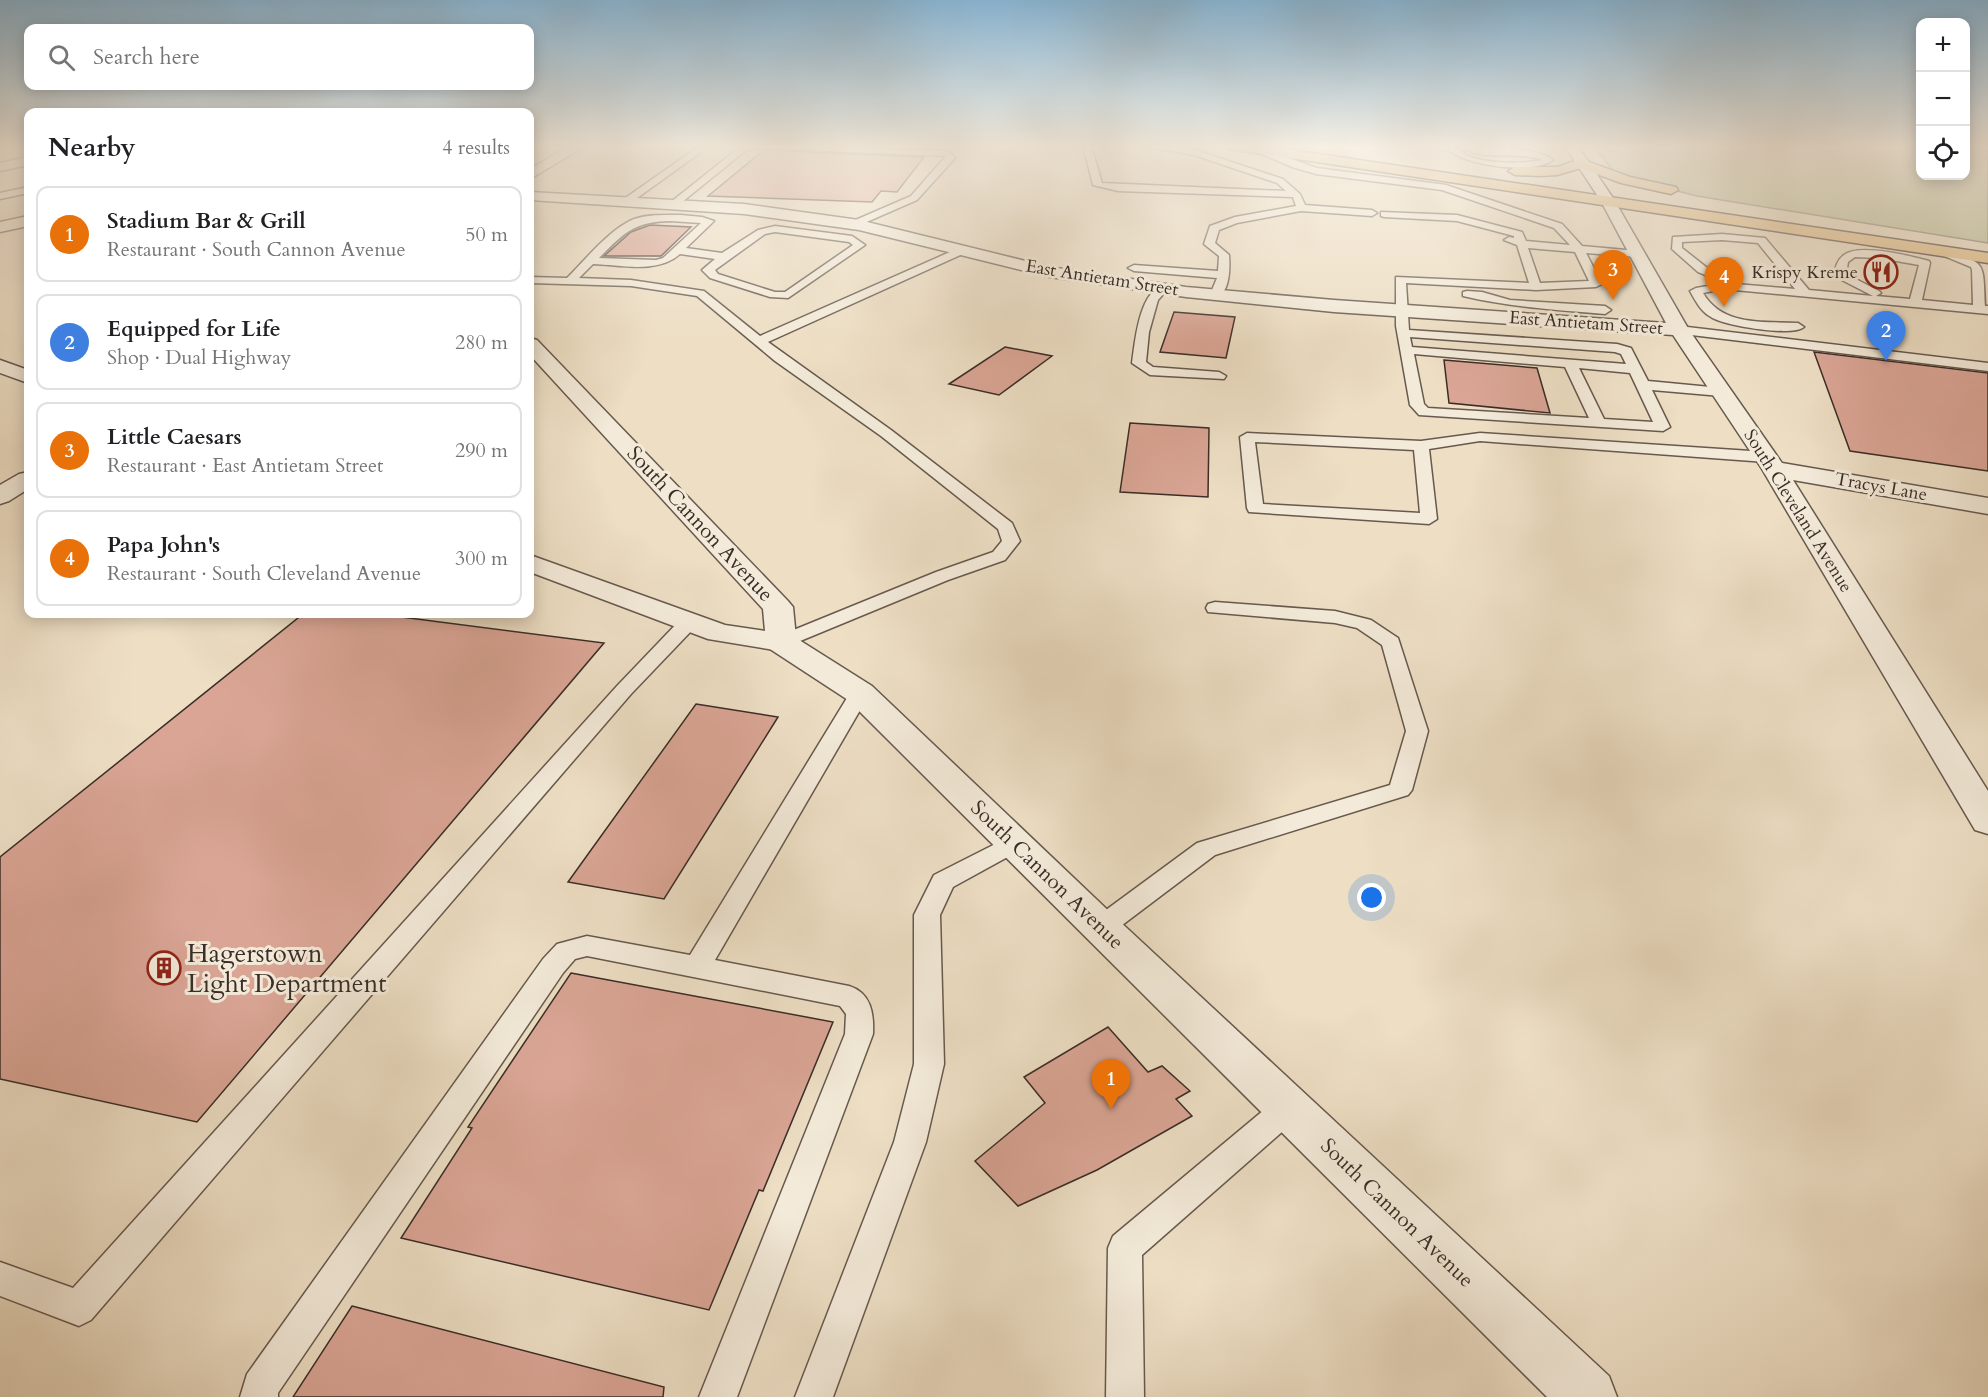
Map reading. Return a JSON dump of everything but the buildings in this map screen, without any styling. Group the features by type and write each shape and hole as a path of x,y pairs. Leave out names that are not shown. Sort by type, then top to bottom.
{"main road":[{"path":"1582,210 1632,225 1679,222 1862,239"},
{"path":"1669,210 1862,239 1929,256 1988,258"},
{"path":"1764,210 1988,242"}],"street":[{"name":"East Antietam Street","path":"672,210 676,211"},
{"name":"East Antietam Street","path":"753,210 855,224 1050,272 1162,289 1403,310 1512,311 1679,330"},
{"name":"South Cleveland Avenue","path":"1617,210 1632,225 1637,254 1679,330 1770,463 1988,821"},
{"path":"0,227 24,222"},
{"name":"South Cannon Avenue","path":"534,348 778,607 782,642 860,693 1100,928 1588,1397"},
{"path":"0,366 24,375"},
{"name":"Tracys Lane","path":"1770,463 1988,506"},
{"path":"0,496 24,481"},
{"path":"534,564 719,633 782,642"}],"lane":[{"path":"855,224 887,210"},
{"path":"1216,295 1224,275 1224,255 1209,244 1214,228 1235,220 1289,210"},
{"path":"1329,210 1451,220 1518,234 1536,286"},
{"path":"1446,210 1451,220"},
{"path":"1404,333 1617,348 1626,351 1663,427 1424,412 1417,405 1404,333 1400,279 1536,286 1596,284 1590,269 1568,233 1558,226 1511,210"},
{"path":"570,280 591,261 632,224 676,211 709,221 667,260 657,263 591,261"},
{"path":"775,229 852,239 860,245 788,295 774,295 714,276 708,270 724,257 762,232 775,229"},
{"path":"1487,234 1523,244 1637,254"},
{"path":"1781,290 1723,279 1704,271 1690,263 1677,249 1675,242 1677,239 1686,237 1761,240 1804,292"},
{"path":"678,250 724,257"},
{"path":"759,340 963,250"},
{"path":"1794,318 1732,320 1716,316 1707,308 1696,291 1724,286 1984,310 1978,270 1975,265 1929,256 1852,254 1843,260 1840,276 1855,285 1892,300"},
{"path":"1915,303 1929,256"},
{"path":"1134,268 1224,275"},
{"path":"534,280 604,281 664,286 700,293 780,358 886,433 1006,527 1011,541 999,556 942,576 782,642"},
{"path":"711,300 742,285"},
{"path":"1162,289 1152,299 1143,332 1139,363 1150,371 1219,376"},
{"path":"1401,289 1482,295 1512,311 1605,310"},
{"path":"1781,290 1807,345"},
{"path":"1679,330 1988,367"},
{"path":"1407,350 1636,369"},
{"path":"1570,364 1599,423"},
{"path":"1643,385 1721,392"},
{"path":"1421,446 1429,519 1255,508 1247,437 1421,446 1480,437 1770,463"},
{"path":"1100,928 1206,849 1400,790 1416,731 1391,642 1364,624 1335,617 1215,608"},
{"path":"0,1279 79,1308 624,690 689,622"},
{"path":"698,967 860,693"},
{"path":"814,1397 910,1142 929,1064 927,915 944,881 1013,843"},
{"path":"259,1397 260,1387 547,976 566,951 587,946 849,997 860,1012 859,1034 718,1397"},
{"path":"1125,1397 1125,1248 1288,1108"}],"green space":[{"path":"1785,210 1988,210 1988,243"}],"place":[{"name":"Krispy Kreme","path":"1881,272"},
{"name":"Little Caesars","path":"1613,300"},
{"name":"Papa John's","path":"1724,307"},
{"name":"Equipped for Life","path":"1886,361"},
{"name":"Hagerstown Light Department","path":"164,968"},
{"name":"Stadium Bar & Grill","path":"1111,1109"}]}
